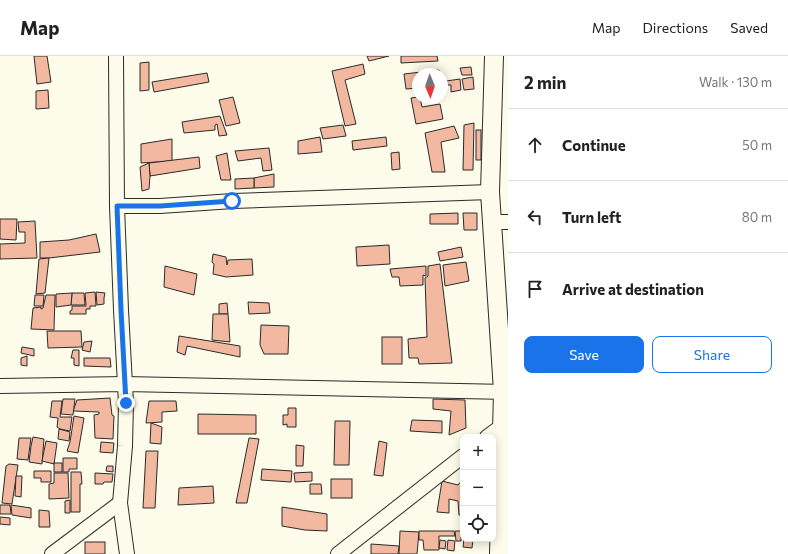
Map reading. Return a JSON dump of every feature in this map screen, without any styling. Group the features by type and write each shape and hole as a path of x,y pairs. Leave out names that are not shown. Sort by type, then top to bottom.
{"street":[{"path":"116,56 117,206 126,403 125,446 120,503 127,554"},
{"path":"494,56 490,192 500,222 506,392 502,426 499,554"},
{"path":"117,206 160,206 232,201 490,192"},
{"path":"0,386 125,384 506,392"},
{"path":"491,434 502,426"},
{"path":"338,554 460,458"},
{"path":"52,554 120,503"}],"building":[{"path":"34,56 47,56 51,82 37,84"},
{"path":"367,56 389,56 369,61"},
{"path":"401,56 437,56 438,61 401,63"},
{"path":"149,62 149,90 140,91 140,63"},
{"path":"363,64 365,74 345,80 356,124 345,126 332,71"},
{"path":"471,67 472,75 462,75 460,68"},
{"path":"207,73 209,82 154,92 152,82"},
{"path":"412,73 412,88 406,89 404,74"},
{"path":"473,77 474,89 464,90 462,79"},
{"path":"460,79 461,90 451,92 451,85 448,85 448,81"},
{"path":"48,90 49,108 36,109 36,91"},
{"path":"233,97 240,123 226,126 219,100"},
{"path":"412,104 421,104 422,107 440,104 443,119 416,124"},
{"path":"220,116 227,135 219,136 217,124 215,125 215,130 184,133 182,122"},
{"path":"474,123 473,170 463,170 464,125"},
{"path":"343,125 346,136 323,139 320,128"},
{"path":"454,126 459,138 441,142 445,172 432,172 425,133"},
{"path":"476,130 481,130 481,160 476,160"},
{"path":"320,137 322,152 298,154 298,141"},
{"path":"386,137 387,146 353,150 352,141"},
{"path":"172,139 172,161 141,163 141,144"},
{"path":"269,148 272,170 263,171 261,158 238,161 235,151"},
{"path":"399,152 400,169 392,170 391,153"},
{"path":"227,153 231,180 221,180 216,156"},
{"path":"199,157 200,168 150,176 149,163"},
{"path":"149,163 149,189 142,191 140,167"},
{"path":"274,174 274,187 254,188 254,178"},
{"path":"254,178 254,188 235,189 235,179"},
{"path":"458,213 458,224 430,224 430,214"},
{"path":"463,213 477,213 477,230 464,230"},
{"path":"0,219 17,219 16,240 0,239"},
{"path":"35,221 37,258 0,259 0,244 25,243 25,232 19,232 18,222"},
{"path":"96,234 100,252 40,258 40,242 69,240"},
{"path":"389,245 390,264 357,266 356,247"},
{"path":"461,247 463,257 440,261 438,252"},
{"path":"213,254 226,257 227,265 228,260 252,259 253,275 226,277 213,274"},
{"path":"49,258 45,293 36,294 39,259"},
{"path":"466,262 469,281 445,286 443,265"},
{"path":"440,264 452,363 419,364 418,358 409,358 408,339 427,337 425,278 428,276 428,266"},
{"path":"165,266 197,274 194,295 164,287"},
{"path":"426,266 426,276 423,275 423,285 400,286 399,277 392,277 390,269"},
{"path":"95,292 96,306 90,306 90,309 86,309 86,314 70,314 72,306 86,306 85,293"},
{"path":"96,292 105,293 104,304 97,305"},
{"path":"72,293 84,293 85,305 71,305"},
{"path":"72,293 71,305 56,307 56,294"},
{"path":"35,295 44,295 43,306 34,306"},
{"path":"46,295 55,295 54,330 31,329 33,308 43,308"},
{"path":"248,302 269,303 270,313 249,314"},
{"path":"227,303 228,314 219,314 219,304"},
{"path":"213,314 228,314 230,342 212,340"},
{"path":"261,325 289,326 288,354 264,354 260,345"},
{"path":"47,331 81,331 82,347 48,348"},
{"path":"179,336 240,346 240,357 187,346 185,355 177,352"},
{"path":"382,337 402,337 402,364 382,364"},
{"path":"92,341 90,352 82,350 84,342"},
{"path":"22,347 34,349 34,356 21,353"},
{"path":"73,350 79,350 79,366 74,365 74,358 71,358"},
{"path":"27,356 27,366 21,365 21,358"},
{"path":"84,358 110,358 111,367 84,366"},
{"path":"110,398 112,415 114,416 113,439 95,438 94,415 99,414 99,412 73,411 77,400"},
{"path":"63,399 75,399 73,415 61,414"},
{"path":"433,399 465,400 466,428 449,435 451,411 433,409"},
{"path":"52,401 62,401 60,417 72,417 70,431 57,427 58,418 50,417"},
{"path":"149,401 176,401 177,411 162,412 162,422 146,423"},
{"path":"288,408 296,408 296,427 287,427 287,424 283,425 283,415 288,415"},
{"path":"198,414 256,415 256,434 198,434"},
{"path":"74,416 84,418 78,453 67,451"},
{"path":"412,420 442,421 442,433 410,431"},
{"path":"335,421 350,421 349,465 334,465"},
{"path":"151,423 162,427 161,444 150,443"},
{"path":"59,429 70,432 69,441 58,439"},
{"path":"33,437 44,439 42,464 29,462"},
{"path":"19,438 31,438 28,460 17,459"},
{"path":"249,438 259,439 247,503 236,503"},
{"path":"46,441 57,443 54,464 42,461"},
{"path":"379,441 387,443 383,476 374,475"},
{"path":"101,442 114,443 113,453 100,452"},
{"path":"296,445 304,446 303,466 296,466"},
{"path":"146,451 158,451 155,508 143,508"},
{"path":"63,458 77,458 77,469 69,469 69,472 63,472"},
{"path":"54,463 62,463 62,472 54,472"},
{"path":"9,464 18,465 12,504 2,503 6,466"},
{"path":"107,466 113,466 113,472 106,471"},
{"path":"262,469 292,471 291,482 261,480"},
{"path":"34,471 51,471 51,482 41,482 41,478 34,478"},
{"path":"71,472 81,472 82,484 80,484 80,512 71,512"},
{"path":"312,472 312,481 295,482 294,473"},
{"path":"54,473 68,473 69,498 49,499 49,484 54,483"},
{"path":"95,473 113,474 112,482 95,484"},
{"path":"16,476 22,476 21,497 15,496"},
{"path":"331,479 352,479 352,498 331,498"},
{"path":"442,481 458,485 460,483 460,515 458,501 449,499 449,513 437,512"},
{"path":"310,484 321,484 322,494 310,494"},
{"path":"213,486 214,503 178,505 179,488"},
{"path":"70,500 70,513 65,513 65,501"},
{"path":"0,505 10,505 11,514 0,514"},
{"path":"11,505 31,508 31,518 12,515"},
{"path":"282,507 327,514 327,531 305,530 282,526"},
{"path":"39,510 49,511 50,527 39,527"},
{"path":"0,517 10,518 10,525 0,524"},
{"path":"400,531 419,532 417,554 399,554"},
{"path":"419,531 454,531 455,536 439,536 439,550 424,550 423,540 419,540"},
{"path":"455,531 460,531 460,541 456,541"},
{"path":"440,540 446,541 445,549 439,548"},
{"path":"448,540 455,541 454,551 447,550"},
{"path":"85,542 105,542 105,554 85,554"},
{"path":"464,542 473,542 472,548 463,547"},
{"path":"371,544 399,546 398,554 371,554"}],"route":[{"path":"126,403 117,206 160,206 232,201"}]}
